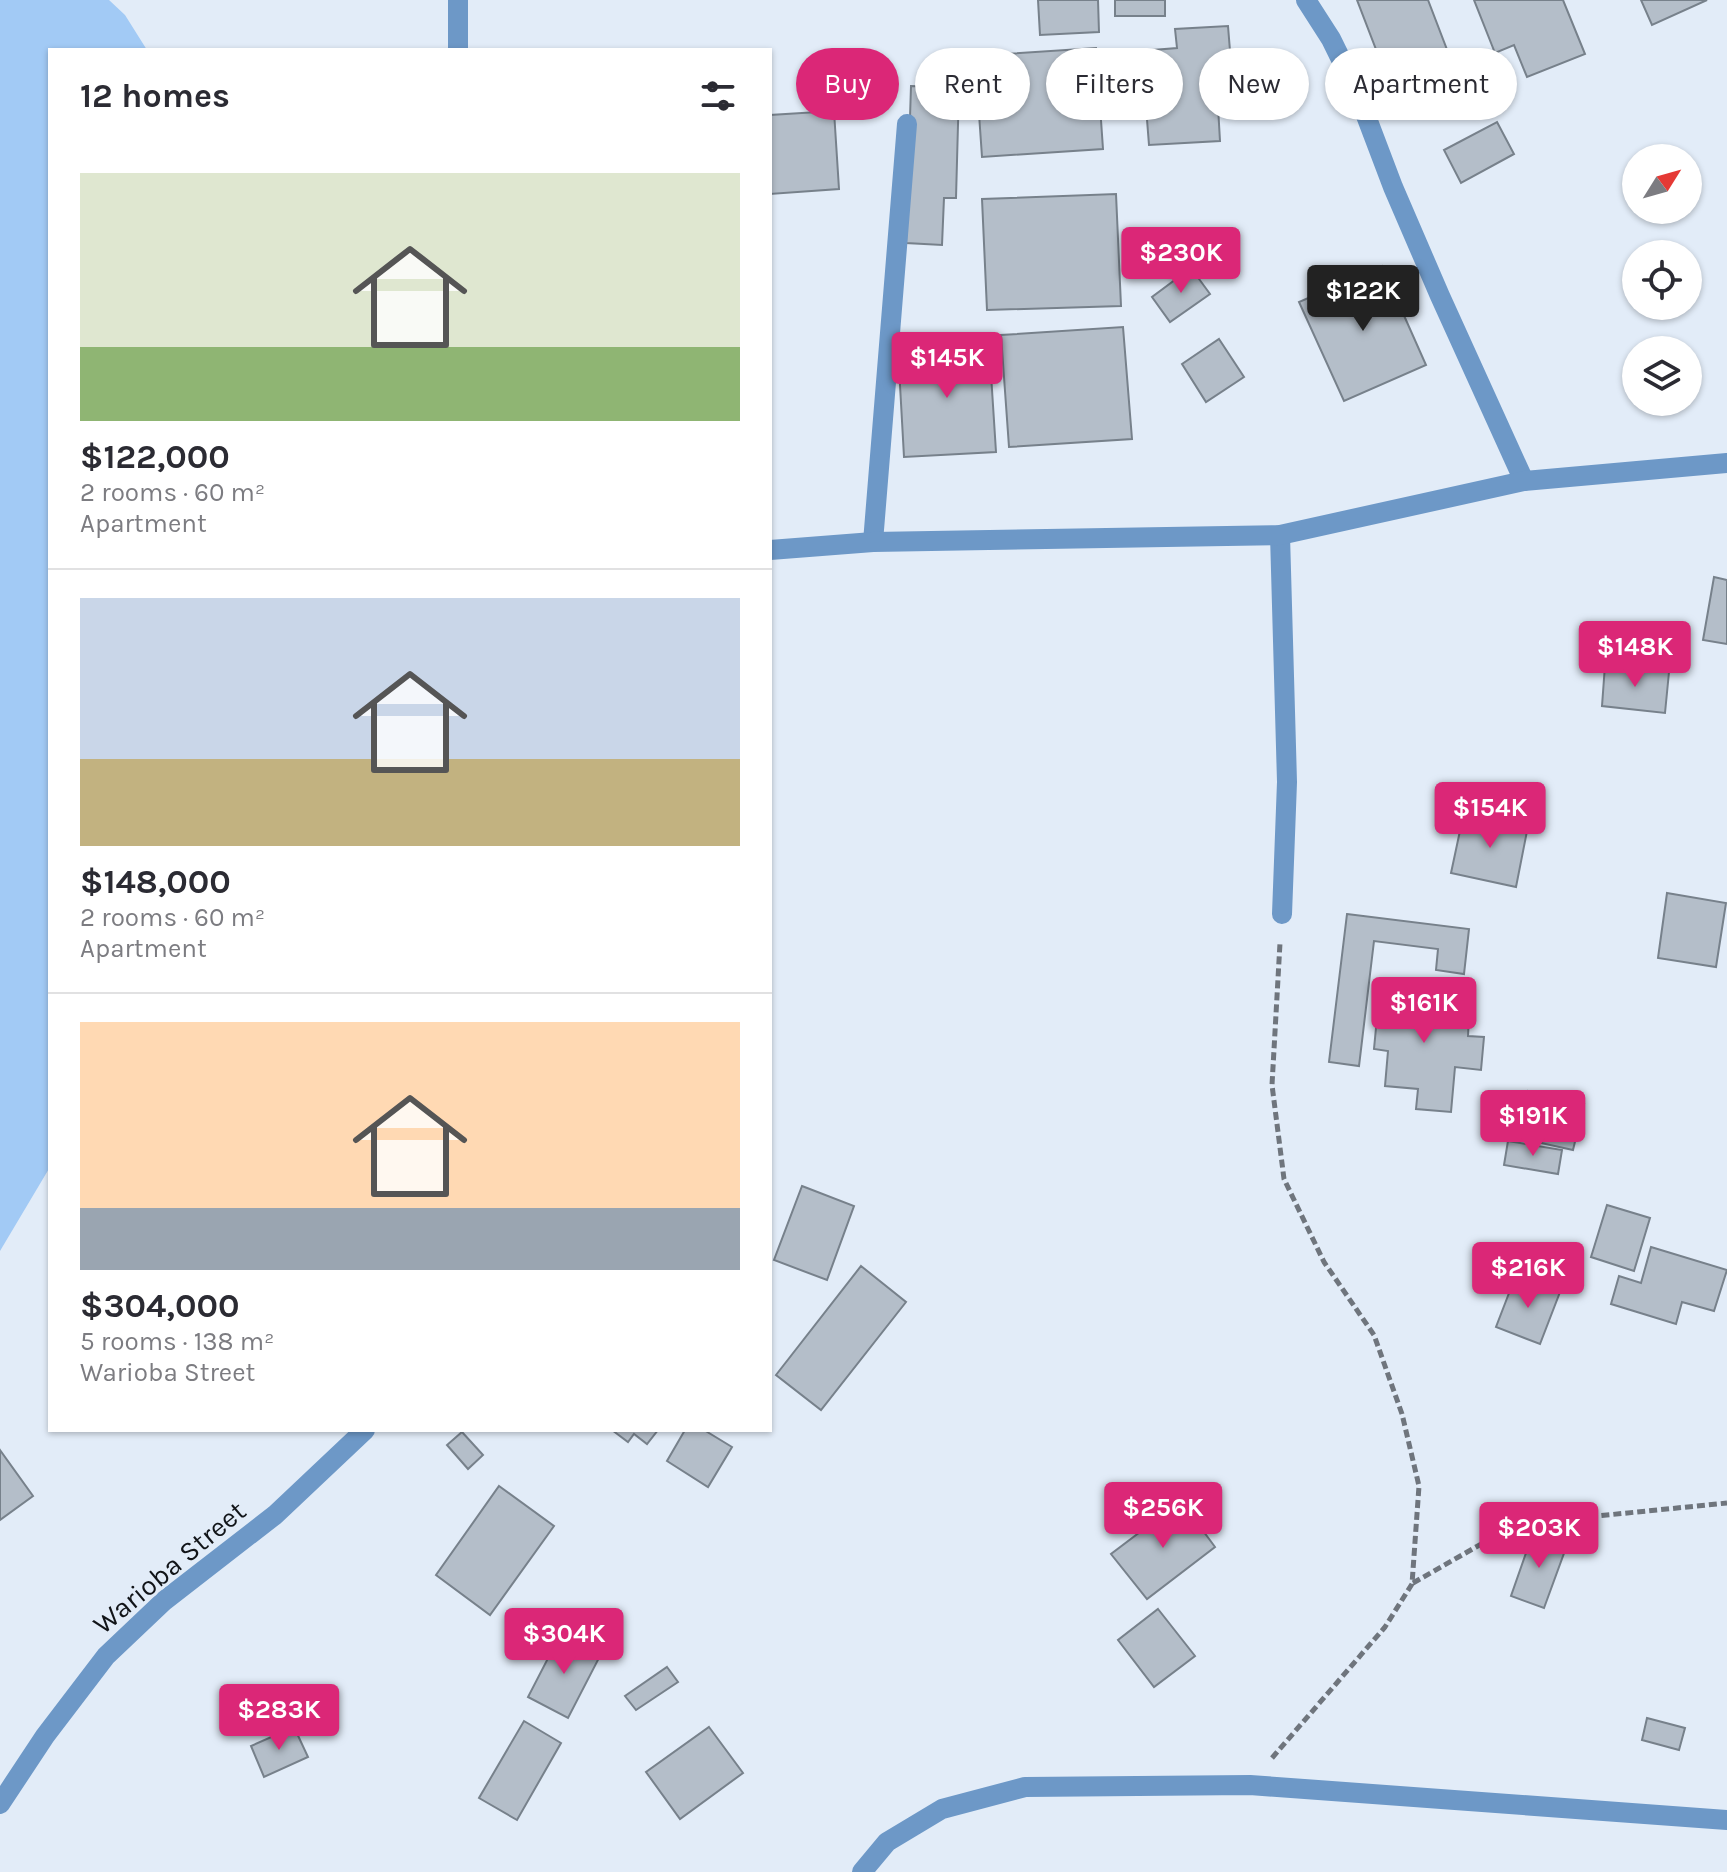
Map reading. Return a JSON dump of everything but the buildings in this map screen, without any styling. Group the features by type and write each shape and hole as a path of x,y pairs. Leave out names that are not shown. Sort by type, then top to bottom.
{"street":[{"path":"458,0 458,48"},
{"path":"1306,0 1331,39 1357,92 1393,187 1524,481"},
{"path":"873,542 907,124"},
{"path":"772,550 873,542 1280,535 1524,481 1727,463"},
{"path":"1280,535 1287,782 1282,914"},
{"name":"Warioba Street","path":"0,1804 45,1736 106,1656 164,1601 275,1515 363,1432"},
{"path":"862,1872 887,1842 942,1809 1025,1787 1250,1785 1727,1820"}],"path":[{"path":"1282,914 1272,1085 1284,1179 1324,1262 1374,1335 1402,1414 1419,1486 1412,1584"},
{"path":"1250,1785 1385,1627 1412,1584 1511,1527 1727,1503"}],"shaded area":[{"path":"0,0 109,0 125,15 146,48 48,48 48,1170 0,1251"}]}
